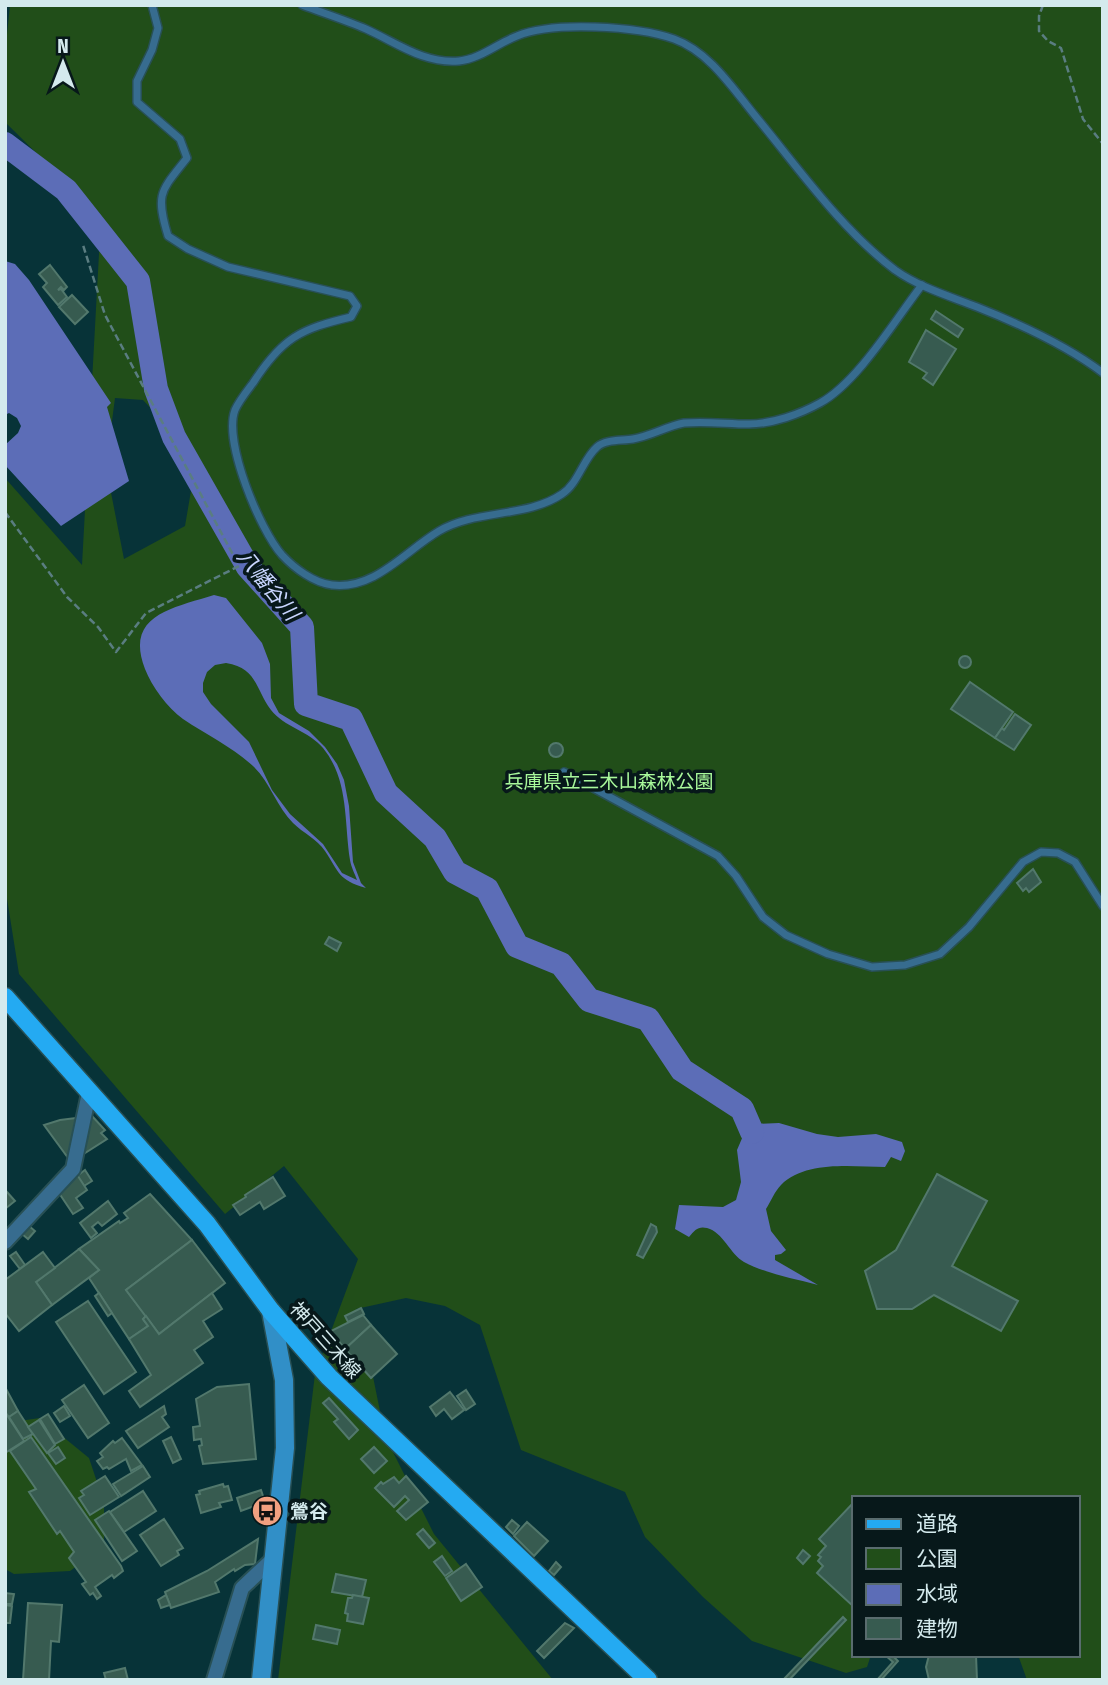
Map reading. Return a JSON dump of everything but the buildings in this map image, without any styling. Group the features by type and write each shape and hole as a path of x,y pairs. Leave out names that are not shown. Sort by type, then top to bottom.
{"main road":[{"name":"神戸三木線","path":"5,997 207,1224 271,1311 329,1377 648,1680"}],"street":[{"path":"5,1241 73,1169 89,1093"},
{"path":"261,1680 284,1471 284,1380 271,1311"},
{"path":"214,1680 242,1588 274,1559"}],"lane":[{"path":"152,5 158,29 152,50 137,80 137,102 180,139 187,158 162,189 161,215 168,236 188,249 228,267 350,296 357,306 351,317 315,326 288,340 268,359 235,410 232,433 239,465 254,505 281,554 304,574 330,585 354,585 381,573 441,529 475,518 547,503 565,492 597,446 634,439 680,424 752,424 789,417 822,402 855,373 922,285"},
{"path":"302,5 365,29 432,60 461,61 519,35 542,29 633,29 674,39 705,56 828,203 859,237 895,270 922,285 1038,334 1103,373"},
{"path":"564,772 718,856 736,876 763,917 786,936 828,954 872,967 905,965 940,954 968,927 1023,862 1041,852 1058,853 1075,862 1103,906"}],"path":[{"path":"1043,5 1039,16 1039,31 1048,41 1061,48 1083,119 1103,144"},
{"path":"5,512 67,597 98,627 116,652 146,613 239,566 105,315 83,245"}],"green space":[{"name":"兵庫県立三木山森林公園","path":"10,5 1103,5 1103,1680 1027,1680 1019,1657 1080,1657 1080,1496 852,1496 852,1657 870,1657 867,1667 846,1673 752,1641 703,1597 645,1537 625,1492 521,1450 480,1325 445,1306 406,1298 356,1309 364,1332 385,1436 434,1534 553,1680 278,1680 315,1374 358,1259 284,1166 225,1214 19,974 5,886 5,478 82,565 101,217 5,122 5,54","holes":["115,398 143,400 167,426 192,485 185,526 124,559 106,467"]},
{"path":"40,1418 89,1458 104,1503 104,1546 70,1571 14,1574 5,1569 5,1423"}],"water":[{"path":"5,261 15,264 29,280 111,403 107,407 129,481 61,526 5,465 5,445 18,433 21,426 17,418 9,413 5,415"},
{"path":"214,595 226,598 262,643 270,664 271,698 279,713 309,731 337,764 344,780 349,806 353,862 361,883 366,888 344,878 322,847 287,817 253,766 183,719 166,703 152,683 140,651 141,636 147,625 169,610","holes":["226,663 250,674 276,716 311,737 331,760 341,787 350,860 357,880 342,873 323,844 290,814 272,790 249,742 211,704 203,692 207,672 215,665"]},
{"path":"779,1123 838,1137 876,1134 902,1142 905,1151 901,1161 891,1157 885,1167 816,1168 791,1177 777,1190 766,1209 771,1231 786,1250 775,1255 775,1260 818,1285 771,1273 744,1262 713,1230 697,1229 689,1237 675,1229 679,1205 723,1207 736,1200 741,1182 737,1150 746,1129 753,1124"}],"waterway":[{"name":"八幡谷川","path":"5,144 66,190 138,281 156,389 174,437 248,567 302,627 306,704 351,719 386,793 435,838 455,872 487,889 517,946 561,964 589,1000 648,1019 682,1070 742,1109 752,1132"}],"place":[{"name":"鶯谷","path":"267,1511"}]}
